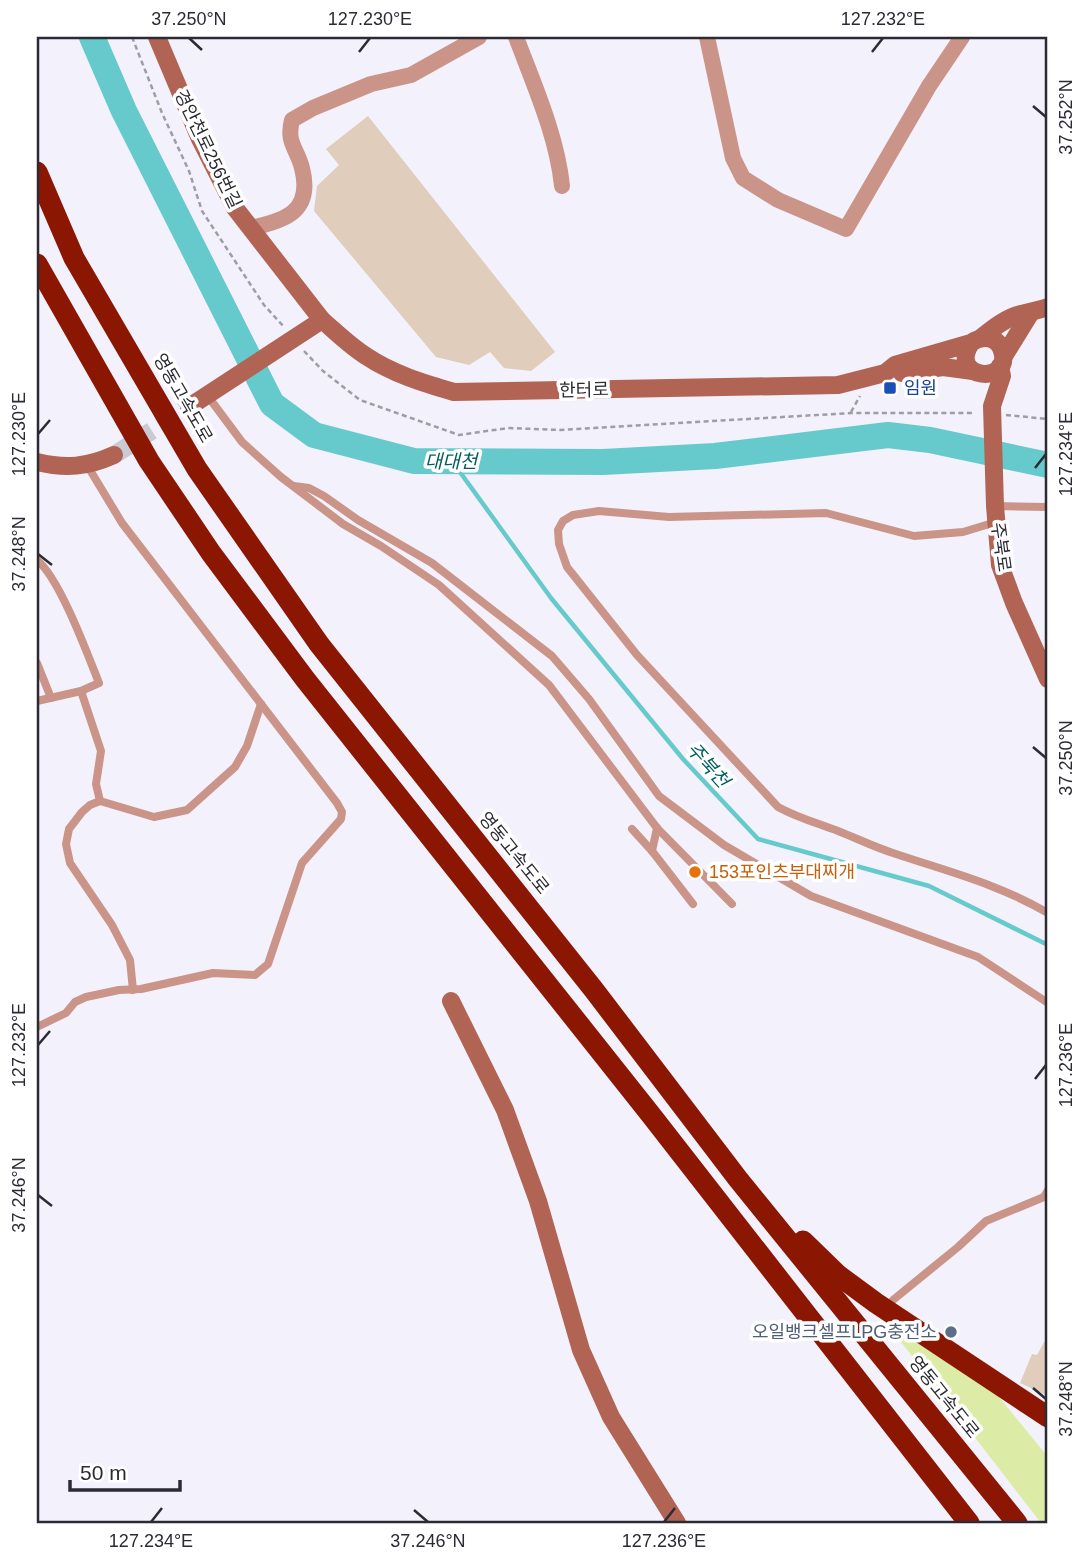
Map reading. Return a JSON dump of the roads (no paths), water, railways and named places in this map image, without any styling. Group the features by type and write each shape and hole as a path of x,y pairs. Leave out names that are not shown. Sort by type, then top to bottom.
{"highway":[{"name":"영동고속도로","path":"37,172 74,258 197,469 319,644 594,990 738,1179 1017,1523"},
{"path":"37,264 149,461 211,554 314,690 969,1523"},
{"path":"738,1179 838,1275 1048,1417"}],"street":[{"name":"경안천로256번길","path":"157,37 200,139 235,208 322,320"},
{"path":"250,228 274,223 296,212 304,195 302,168 288,134 292,120 370,84 411,75 479,37"},
{"path":"516,37 539,98 560,168 562,186"},
{"path":"706,37 733,158 743,178 778,200 846,229 929,86 962,37"},
{"name":"한터로","path":"322,320 365,356 414,381 454,392 838,385 885,373 895,365 977,340 994,327 1018,315 1030,314 1048,307"},
{"path":"1002,361 999,344 994,340 977,340 966,354 969,366 976,372 991,374 1002,361 1030,314"},
{"path":"189,407 322,320"},
{"name":"주북로","path":"992,411 1002,376 1002,361"},
{"name":"한터로","path":"885,373 896,375 928,367 976,372"},
{"name":"주북로","path":"976,372 986,382 992,411 1000,565 1048,679"},
{"path":"37,462 57,467 87,464 114,455"},
{"path":"451,1001 505,1110 538,1201 582,1350 596,1384 611,1417 677,1523"}],"lane":[{"path":"207,395 242,442 343,524 439,585 549,685 657,828 732,904"},
{"path":"37,1027 66,1013 75,1002 86,997 213,973 256,975 268,964 302,863 341,819 342,813 122,523 87,464"},
{"path":"294,486 309,488 324,496 358,520 432,563 552,656 589,699 659,796 724,845 811,896 978,957 1048,1003"},
{"path":"1048,507 995,508 963,532 914,536 826,513 669,517 599,511 573,515 563,521 558,530 559,544 567,567 600,610 637,655 778,807 799,819 1017,895 1048,913"},
{"path":"37,560 44,566 63,600 99,683 81,691 37,701"},
{"path":"37,663 51,698"},
{"path":"81,691 101,751 96,784 100,801"},
{"path":"133,990 130,960 112,925 70,863 66,844 69,829 82,812 100,801 154,817 187,810 235,767 247,746 261,705"},
{"path":"652,851 657,828"},
{"path":"632,829 693,904"},
{"path":"893,1300 986,1222 1044,1197 1048,1190"}],"waterway":[{"name":"주북천","path":"92,37 124,111 272,404 314,435 414,461 603,462 715,456 888,435 930,440 1048,465"},
{"name":"주북천","path":"452,461 551,598 683,759 758,839 929,886 1048,945"}],"tunnel":[{"path":"114,455 189,407"}],"place":[{"name":"임원","path":"890,388"},
{"name":"153포인츠부대찌개","path":"695,872"},
{"name":"오일뱅크셀프LPG충전소","path":"951,1332"}],"water label":[{"name":"대대천","path":"451,461"}]}
